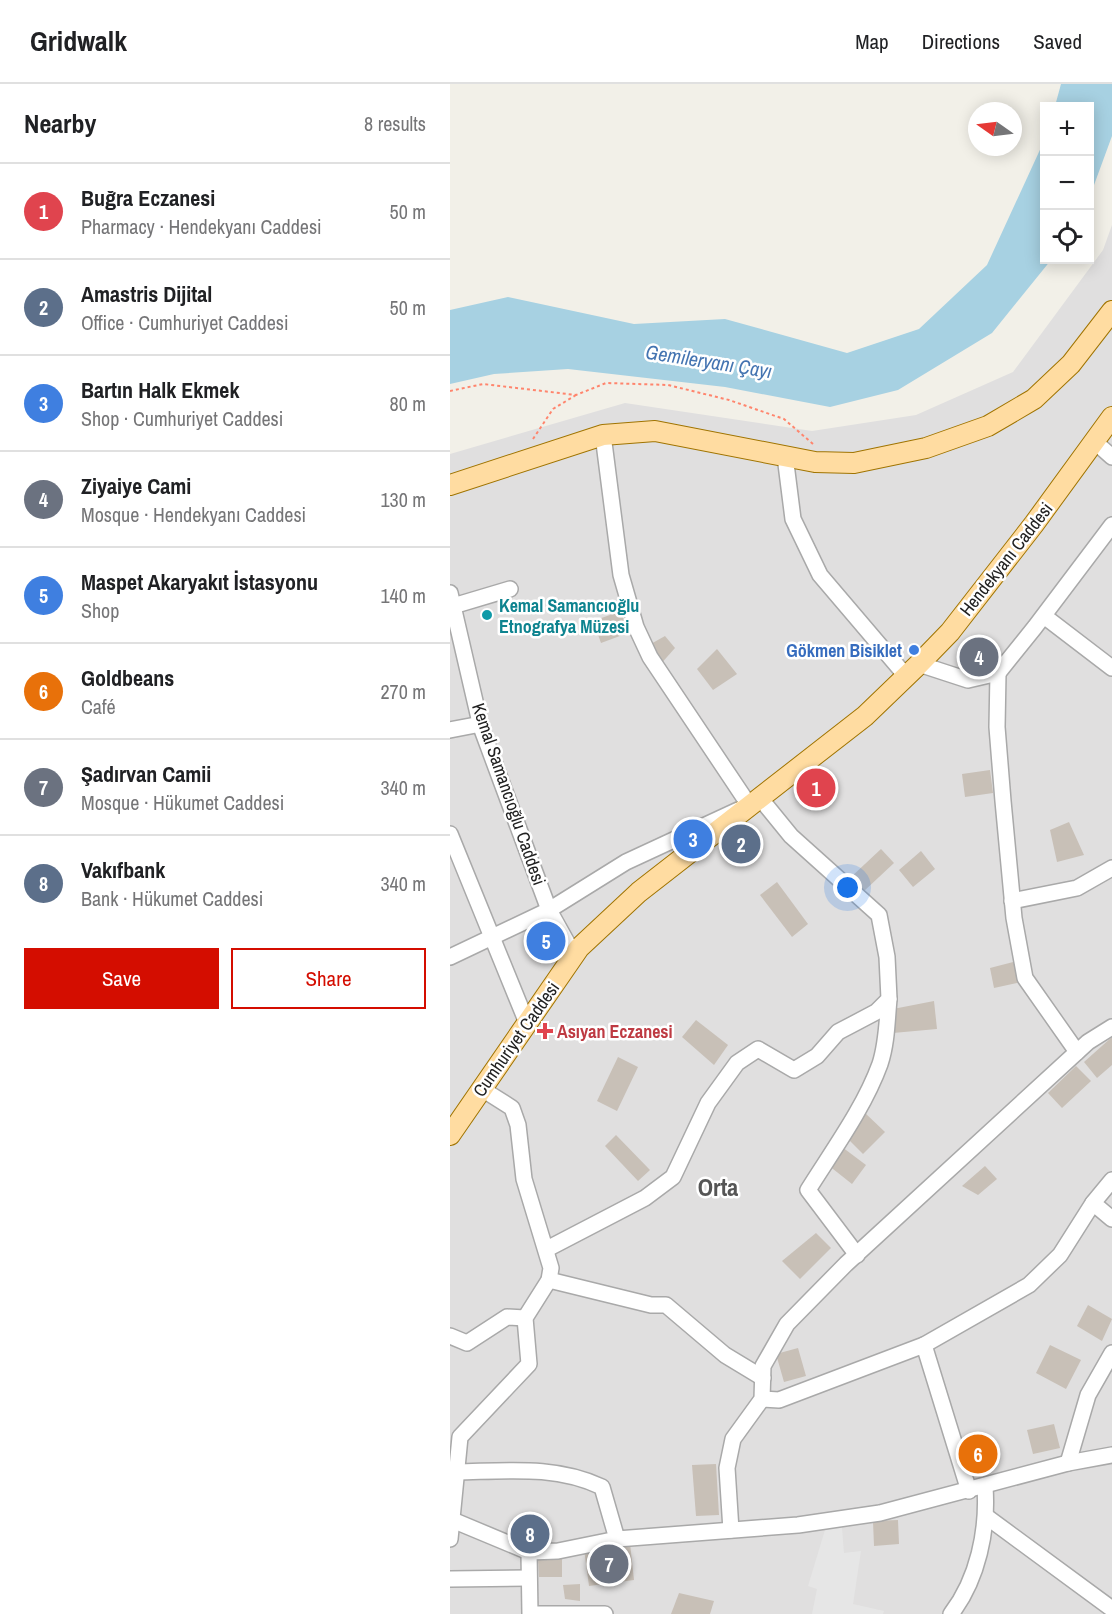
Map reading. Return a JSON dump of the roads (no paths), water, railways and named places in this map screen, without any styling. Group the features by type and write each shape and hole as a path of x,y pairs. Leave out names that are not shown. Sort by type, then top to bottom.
{"main road":[{"path":"450,485 603,435 655,431 784,456 828,462 854,463 926,448 988,426 1034,399 1071,364 1112,311"},
{"name":"Hendekyanı Caddesi","path":"755,801 865,716 950,632 1112,417"},
{"name":"Cumhuriyet Caddesi","path":"450,1135 574,955 639,892 755,801"}],"street":[{"path":"603,435 621,575 636,627 650,657 755,801 879,915 887,957 889,999 885,1044 880,1064 862,1100 808,1190 857,1255"},
{"path":"1094,441 1112,457"},
{"path":"784,456 793,519 820,574 912,670 968,680 998,673"},
{"path":"1077,1053 1025,978 1012,901 997,727 998,673 1112,525"},
{"path":"452,599 510,589"},
{"name":"Kemal Samancıoğlu Caddesi","path":"452,599 481,724 549,910 574,955"},
{"path":"1044,616 1112,668"},
{"path":"450,730 481,724"},
{"path":"450,957 549,910 626,862 755,801"},
{"path":"450,834 528,1023"},
{"path":"1012,901 1077,888 1112,868"},
{"path":"547,1249 645,1198 673,1177 708,1103 737,1063 758,1049 794,1070 817,1056 838,1032 876,1012 889,999"},
{"path":"731,1530 727,1468 733,1439 762,1399 764,1366 787,1324 857,1255 1088,1042 1112,1027"},
{"path":"450,1539 460,1437 528,1364 525,1317 549,1280 551,1268 524,1179 518,1125 512,1108 482,1089"},
{"path":"762,1399 779,1400 924,1345 1029,1285 1060,1255 1093,1203 1112,1180"},
{"path":"1093,1203 1112,1219"},
{"path":"549,1280 651,1305 666,1305 725,1355 763,1378"},
{"path":"450,1336 467,1343 507,1317 525,1317"},
{"path":"924,1345 969,1491"},
{"path":"1068,1463 1088,1395 1112,1353"},
{"path":"451,1520 529,1552 558,1551 617,1539 798,1525 880,1513 985,1487 1068,1463 1112,1455"},
{"path":"457,1472 543,1471 579,1476 602,1487 617,1539"},
{"path":"951,1614 974,1570 987,1517 985,1487"},
{"path":"987,1517 1112,1609"},
{"path":"529,1552 530,1614"},
{"path":"450,1579 528,1578"},
{"path":"536,1614 605,1614"}],"water":[{"path":"1061,84 1112,84 1112,136 1094,185 1094,102 1056,102"},
{"name":"Gemileryanı Çayı","path":"1040,150 1040,264 1048,264 992,333 898,390 830,407 725,387 568,369 494,374 450,384 450,310 508,297 634,324 725,319 847,353 919,329 987,265"}],"place":[{"name":"Kemal Samancıoğlu Etnografya Müzesi","path":"487,615"},
{"name":"Gökmen Bisiklet","path":"914,650"},
{"name":"Ziyaiye Cami","path":"979,657"},
{"name":"Buğra Eczanesi","path":"816,788"},
{"name":"Bartın Halk Ekmek","path":"693,839"},
{"name":"Amastris Dijital","path":"741,844"},
{"name":"Maspet Akaryakıt İstasyonu","path":"546,941"},
{"name":"Asıyan Eczanesi","path":"545,1031"},
{"name":"Goldbeans","path":"978,1454"},
{"name":"Vakıfbank","path":"530,1534"},
{"name":"Şadırvan Camii","path":"609,1564"}],"district":[{"name":"Orta","path":"718,1187"}]}
